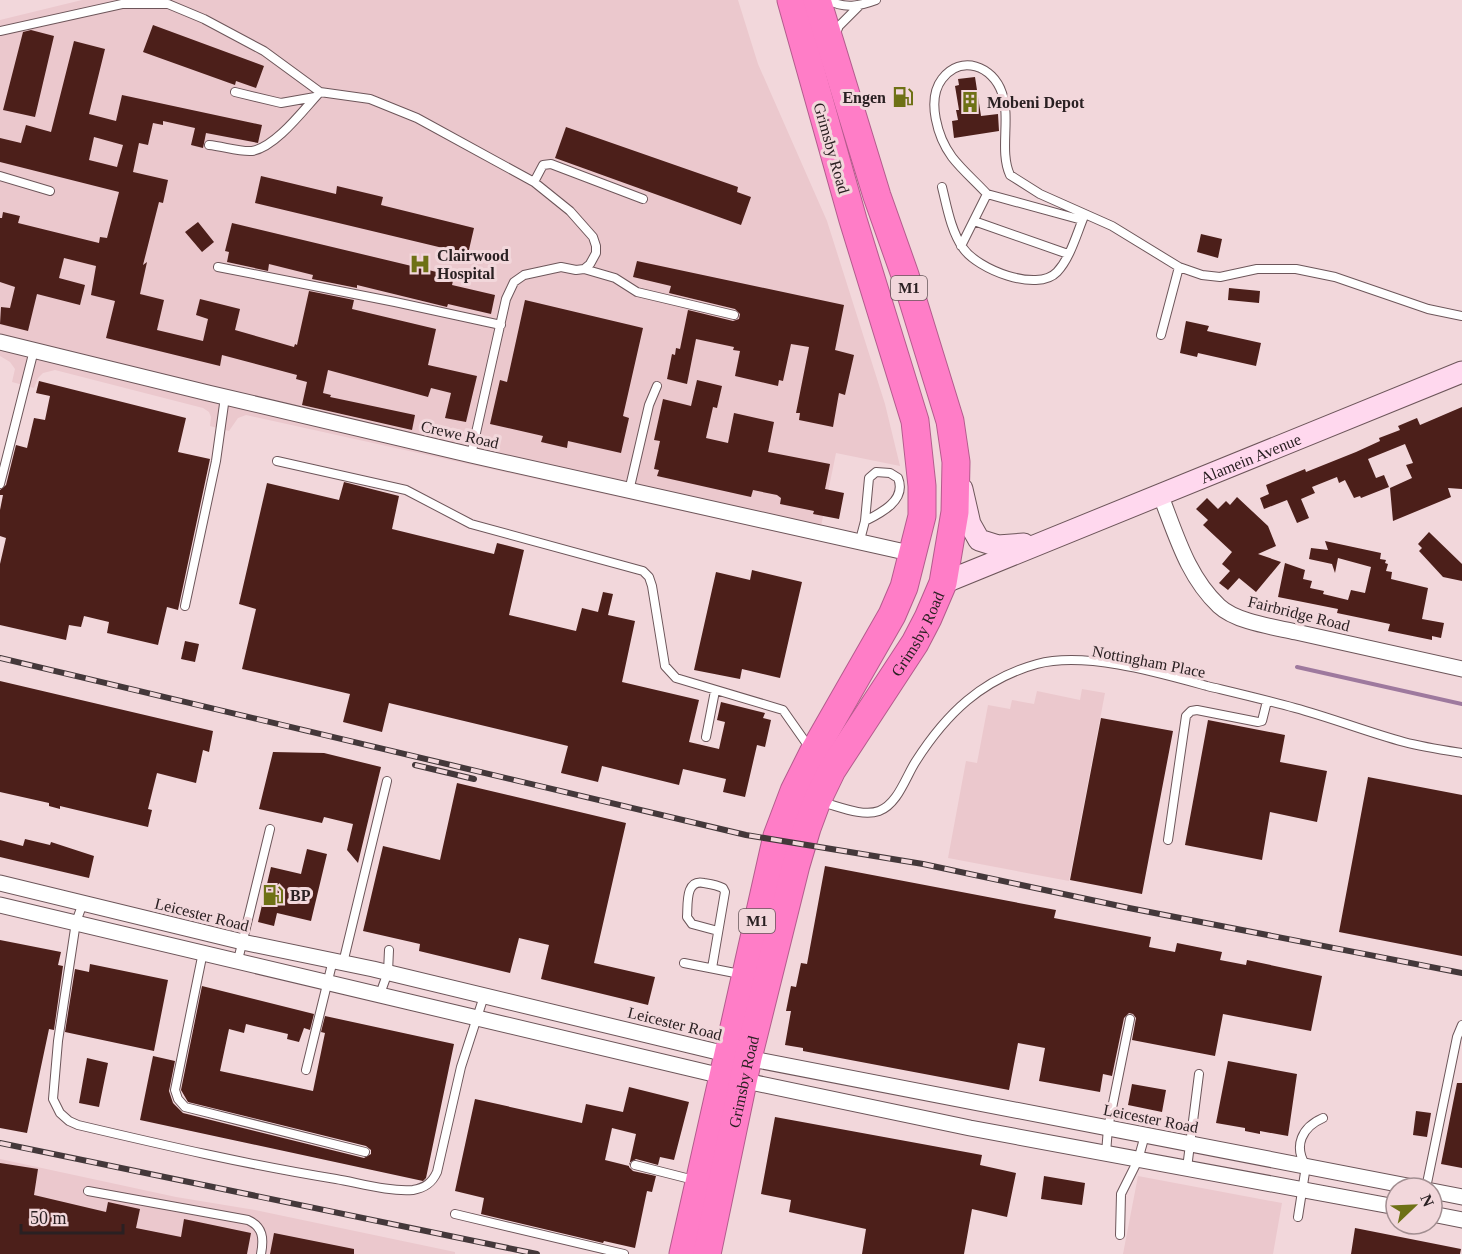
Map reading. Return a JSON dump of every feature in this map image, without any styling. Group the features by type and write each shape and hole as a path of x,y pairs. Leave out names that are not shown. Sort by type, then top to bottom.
{"highway":[{"name":"Grimsby Road","path":"682,1254 699,1182 795,865 813,753 892,615 914,554 922,516 922,486 915,422 853,220 790,0"},
{"name":"Grimsby Road","path":"707,1254 735,1067 744,975 777,836 806,796 832,770 915,643 943,583 955,512 956,462 950,421 905,275 876,196 817,0"}],"street":[{"name":"Crewe Road","path":"0,342 225,398 914,554"},
{"name":"Alamein Avenue","path":"943,583 1039,542 1462,372"},
{"name":"Alamein Avenue","path":"956,462 969,525 979,540 998,546 1039,542"},
{"name":"Fairbridge Road","path":"1160,494 1189,569 1205,592 1221,608 1245,620 1462,669"},
{"name":"Leicester Road","path":"0,882 241,942 388,972 484,996 735,1067 952,1124 1384,1206"},
{"name":"Leicester Road","path":"0,905 477,1017 735,1067 956,1100 1384,1181"},
{"path":"952,1124 956,1100"},
{"path":"1444,1193 1462,1197"},
{"path":"1444,1216 1462,1220"}],"lane":[{"path":"828,0 847,6 859,6 876,0"},
{"path":"0,31 122,4 168,4 204,19 264,51 318,94"},
{"path":"831,46 839,26 859,6"},
{"path":"1084,217 1010,175 1006,160 1007,126 1002,93 989,74 967,63 958,66 941,80 935,97 935,112 941,135 952,156 987,194 1112,226 1179,267 1202,275 1220,277 1257,269 1296,269 1335,277 1428,309 1462,316"},
{"path":"235,92 281,103 318,94 370,99 417,118 534,182 570,211 593,237 596,246 596,253 584,269"},
{"path":"209,145 251,151 266,145 281,133 318,94"},
{"path":"534,182 543,165 551,164 643,199"},
{"path":"0,176 50,190"},
{"path":"942,187 955,231 961,246 970,257 977,263 1010,276 1031,281 1041,281 1057,272 1068,254 1084,217"},
{"path":"961,246 987,194"},
{"path":"974,220 1068,254"},
{"path":"218,267 501,325"},
{"path":"471,455 506,299 514,282 524,275 561,267 584,269 615,278 637,292 734,315"},
{"path":"1161,334 1179,267"},
{"path":"0,484 34,350"},
{"path":"629,491 649,405 657,386"},
{"path":"184,606 216,461 225,398"},
{"path":"277,462 406,490 471,524 644,571 652,586 665,666 676,678 783,710 813,753"},
{"path":"860,540 865,521 869,478 876,472 890,473 898,478 900,491 891,505 865,521"},
{"name":"Nottingham Place","path":"806,796 872,813 888,806 916,761 949,716 973,695 1007,674 1040,663 1074,660 1159,673 1267,701 1406,742 1462,753"},
{"path":"705,737 715,691"},
{"path":"1168,840 1186,716 1191,711 1197,710 1257,722 1262,721 1267,701"},
{"path":"306,1070 328,982 338,962 387,781"},
{"path":"238,960 270,829"},
{"path":"712,968 725,892 723,888 698,882 693,883 690,887 687,917 692,924 718,931"},
{"path":"83,903 76,922 58,1041 52,1099 60,1113 69,1121 89,1128 300,1173 399,1190 425,1187 434,1179 437,1172 461,1067 484,996"},
{"path":"380,994 388,972 389,950"},
{"path":"203,952 175,1090 178,1099 185,1107 364,1152"},
{"path":"684,963 744,975"},
{"path":"1106,1153 1108,1128 1130,1019"},
{"path":"1428,1176 1457,1036 1462,1025"},
{"path":"1186,1168 1198,1074"},
{"path":"1298,1217 1306,1166 1300,1158 1298,1149 1306,1131 1323,1118"},
{"path":"1120,1235 1121,1194 1138,1160 1145,1135"},
{"path":"635,1165 699,1182"},
{"path":"88,1191 248,1220 256,1224 263,1234 261,1254"},
{"path":"455,1214 624,1254"}],"shaded area":[{"name":"Clairwood Hospital","path":"82,0 738,0 758,64 827,221 885,404 900,466 836,453 818,541 246,415 238,418 229,431 210,426 211,417 209,412 203,408 55,370 43,373 34,388 12,382 15,369 10,362 0,356 0,20"},
{"path":"1082,689 1105,693 1069,881 948,858 966,761 977,763 988,705 1010,709 1012,700 1034,704 1037,691 1080,700"},
{"path":"0,1159 176,1197 255,1210 455,1252 455,1254 0,1254"},
{"path":"1138,1176 1282,1203 1273,1254 1123,1254"}],"building":[{"path":"153,25 264,66 256,88 236,81 235,85 143,52"},
{"path":"31,30 54,36 35,117 3,110 23,32"},
{"path":"74,41 105,49 89,114 116,121 122,95 262,125 258,143 206,133 203,148 191,145 195,128 163,121 163,125 153,123 148,145 139,143 133,172 168,180 163,203 159,202 143,265 147,262 140,294 164,300 157,330 203,341 208,319 196,315 200,299 240,309 235,330 294,347 295,344 297,345 309,291 354,300 352,309 436,329 428,365 477,376 466,422 445,418 451,393 431,388 428,397 328,370 323,393 331,395 330,397 415,415 412,430 302,405 307,382 296,379 297,375 222,355 220,366 106,338 115,301 91,295 96,266 64,258 59,278 85,285 80,305 37,294 28,331 0,324 1,307 10,308 15,287 0,282 0,218 3,212 20,216 18,223 99,243 100,237 107,238 119,192 0,162 0,138 21,143 26,125 51,132","holes":["94,137 123,145 117,167 89,160"]},
{"name":"Mobeni Depot","path":"975,77 981,116 998,114 999,131 954,138 952,121 958,120 956,110 959,110 955,86 959,85 958,79"},
{"path":"566,127 738,187 737,192 751,197 741,225 555,158"},
{"path":"261,176 336,194 337,186 383,197 381,205 474,228 468,254 255,203"},
{"path":"198,222 214,242 202,252 185,232"},
{"path":"232,223 445,274 444,278 453,281 452,285 495,295 491,314 448,304 447,307 357,285 357,288 312,279 313,275 269,264 268,271 227,262 229,252 225,251"},
{"path":"1201,234 1222,239 1218,258 1197,252"},
{"path":"637,261 844,305 835,350 854,355 845,395 839,393 833,427 799,420 800,413 796,413 809,347 791,344 783,381 779,380 778,386 735,376 740,351 733,350 734,347 696,339 687,384 667,379 672,354 675,355 676,348 680,349 688,310 733,321 739,319 740,314 735,309 669,293 671,286 633,277"},
{"path":"1229,288 1260,291 1259,303 1228,300"},
{"path":"525,300 643,328 623,416 629,418 621,453 568,441 567,448 541,442 543,436 490,424 500,380 507,382"},
{"path":"1186,321 1209,326 1207,331 1261,343 1256,366 1198,353 1197,357 1180,353"},
{"path":"697,380 722,386 717,408 713,407 706,438 728,443 734,413 774,422 768,452 830,464 825,489 844,493 839,519 780,504 781,498 777,495 753,490 751,497 657,476 659,470 654,469 660,441 654,440 663,399 691,406"},
{"path":"39,381 186,418 178,452 210,459 178,610 167,607 158,645 107,633 109,622 84,616 81,627 69,625 66,640 0,625 0,564 6,538 0,536 0,510 3,495 0,495 0,490 6,485 16,445 27,448 34,418 45,420 50,396 36,393"},
{"path":"1462,407 1462,489 1448,488 1451,497 1393,521 1390,488 1412,478 1406,465 1413,463 1405,444 1368,459 1376,478 1384,475 1389,487 1361,498 1360,496 1354,498 1345,480 1339,483 1337,477 1312,487 1315,493 1301,499 1309,518 1297,523 1287,500 1264,509 1260,498 1269,494 1266,485 1356,452 1380,441 1379,438 1400,430 1398,426 1417,418 1420,425"},
{"path":"344,482 399,496 392,529 494,554 497,543 524,550 509,615 576,631 582,608 598,612 603,592 613,594 608,615 635,621 622,682 699,700 689,742 719,749 725,722 717,720 721,702 765,713 763,718 771,720 765,747 757,745 745,797 723,792 726,779 683,769 679,785 602,766 598,782 561,773 568,746 389,703 382,732 343,722 350,694 242,669 256,609 239,604 267,483 339,500"},
{"path":"1237,497 1268,526 1276,546 1258,554 1281,562 1256,592 1239,578 1228,590 1219,583 1230,571 1222,564 1232,552 1203,525 1208,520 1196,509 1207,498 1218,509 1226,501 1230,505"},
{"path":"1429,532 1462,564 1462,581 1443,577 1419,551 1422,548 1418,544"},
{"path":"1325,541 1381,553 1380,559 1386,560 1385,563 1388,564 1386,571 1392,572 1391,579 1428,588 1422,619 1444,623 1441,638 1432,636 1432,640 1388,631 1390,624 1337,613 1338,609 1278,597 1285,563 1305,570 1303,579 1312,581 1310,588 1324,591 1323,594 1348,600 1351,590 1365,593 1371,567 1338,558 1335,573 1332,564 1309,559 1311,548 1328,550"},
{"path":"752,570 802,582 780,678 742,669 740,679 694,670 716,572 750,580"},
{"path":"185,641 199,644 195,662 181,659"},
{"path":"0,681 213,731 209,752 203,750 196,783 157,773 148,809 152,810 148,827 60,806 60,809 49,806 49,803 0,792"},
{"path":"1101,718 1173,731 1142,894 1070,880"},
{"path":"1208,720 1285,735 1280,762 1327,771 1317,822 1270,812 1262,860 1185,845"},
{"path":"273,752 324,753 381,767 358,863 347,850 353,824 324,817 322,823 259,809"},
{"path":"1368,777 1462,795 1462,956 1339,932"},
{"path":"457,783 626,823 594,963 655,977 648,1005 541,979 549,945 519,938 510,973 419,951 420,944 363,931 383,846 440,860"},
{"path":"25,839 50,845 51,842 94,856 89,878 0,857 0,840 23,846"},
{"path":"307,849 327,854 311,921 277,913 274,926 258,922 271,867 301,874"},
{"path":"825,866 1056,910 1054,918 1151,937 1149,947 1175,952 1177,943 1222,952 1220,960 1246,965 1247,960 1322,976 1311,1031 1223,1014 1215,1056 1132,1040 1136,1018 1129,1013 1124,1018 1112,1076 1103,1074 1100,1092 1039,1081 1045,1048 1018,1043 1009,1090 803,1051 803,1048 785,1045 791,1011 786,1011 791,986 796,987 801,963 807,964"},
{"path":"0,940 61,952 58,965 63,966 54,1030 49,1029 27,1133 0,1128"},
{"path":"90,964 168,980 154,1051 65,1032 75,969 89,972"},
{"path":"202,986 314,1014 310,1030 304,1028 299,1042 287,1039 288,1034 246,1024 244,1033 229,1029 220,1071 313,1091 325,1033 321,1032 325,1016 454,1044 426,1178 423,1181 140,1120 153,1056 175,1061 169,1091 173,1103 183,1113 364,1158 371,1154 371,1150 366,1146 188,1102 181,1090"},
{"path":"87,1058 108,1063 99,1107 79,1103"},
{"path":"1228,1061 1297,1074 1288,1136 1260,1131 1260,1134 1245,1131 1245,1128 1216,1123"},
{"path":"1457,1083 1462,1083 1462,1168 1441,1164"},
{"path":"1132,1084 1166,1090 1162,1112 1128,1105"},
{"path":"629,1087 689,1102 674,1160 660,1157 658,1165 636,1159 630,1163 636,1134 612,1128 605,1160 629,1166 633,1171 656,1176 652,1192 647,1191 635,1248 604,1241 603,1243 481,1214 484,1198 455,1191 475,1099 582,1123 586,1104 623,1112"},
{"path":"1416,1111 1431,1113 1427,1137 1413,1135"},
{"path":"775,1117 982,1155 980,1165 1016,1173 1007,1217 972,1209 964,1254 862,1254 866,1229 789,1212 791,1200 761,1194"},
{"path":"0,1163 38,1169 34,1195 106,1212 108,1202 140,1209 136,1228 181,1237 184,1219 251,1233 247,1254 0,1254"},
{"path":"1044,1176 1085,1183 1082,1205 1041,1199"},
{"path":"1355,1228 1384,1234 1384,1236 1395,1236 1461,1249 1460,1254 1351,1254"},
{"path":"274,1233 354,1249 354,1254 270,1254"}],"waterway":[{"path":"1297,667 1462,704"}],"railway":[{"path":"0,658 746,835 923,864 1129,908 1462,973"},
{"path":"415,765 474,779"},
{"path":"0,1143 537,1254"}],"place":[{"name":"Engen","path":"903,97"},
{"name":"Mobeni Depot","path":"970,102"},
{"name":"Clairwood Hospital","path":"420,264"},
{"name":"BP","path":"273,895"}]}
